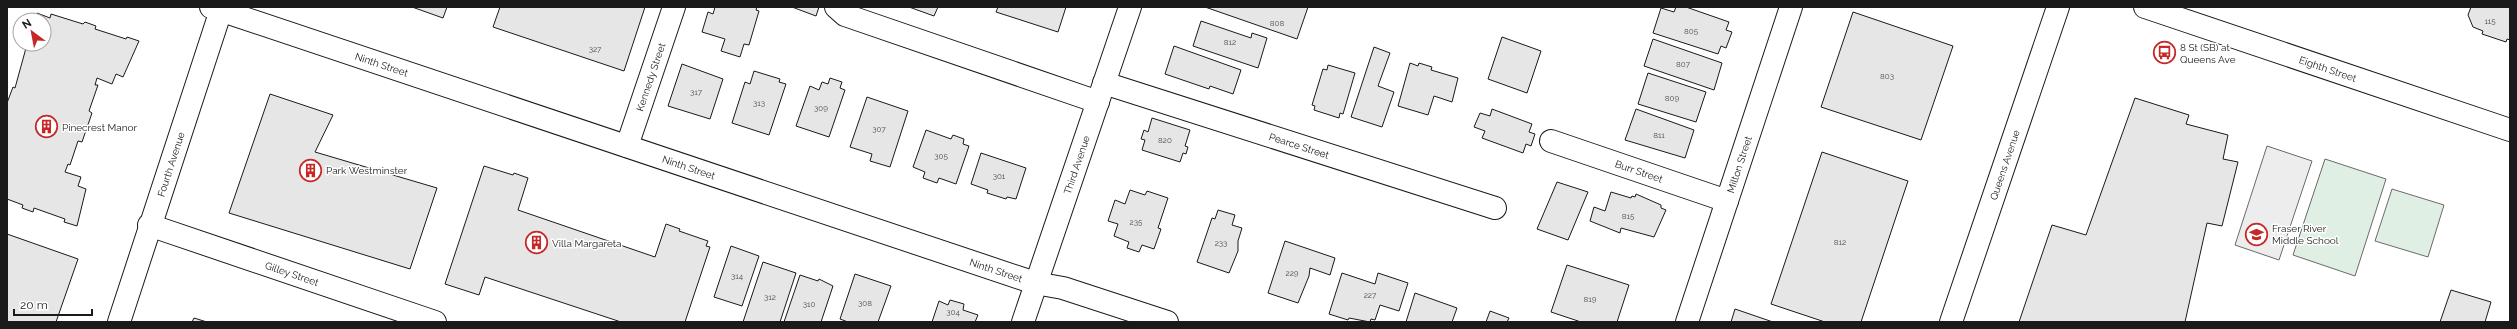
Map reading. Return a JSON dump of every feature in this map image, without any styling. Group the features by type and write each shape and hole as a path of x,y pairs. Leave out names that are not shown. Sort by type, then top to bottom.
{"street":[{"name":"Kennedy Street","path":"627,146 674,7"},
{"name":"Pearce Street","path":"836,7 845,15 1495,208"},
{"name":"Third Avenue","path":"1023,322 1130,7"},
{"name":"Milton Street","path":"1687,322 1790,7"},
{"name":"Queens Avenue","path":"1951,322 2058,7"},
{"name":"Eighth Street","path":"2146,7 2510,130"},
{"name":"Ninth Street","path":"218,8 1035,283 1063,288 1167,322"},
{"name":"Fourth Avenue","path":"119,322 218,8"},
{"name":"Burr Street","path":"1551,141 1726,201"},
{"name":"Gilley Street","path":"149,225 435,322"}],"green space":[{"path":"2325,159 2386,179 2355,276 2293,255"},
{"path":"2392,189 2444,205 2428,257 2375,241"}],"shaded area":[{"path":"2267,146 2312,161 2279,260 2235,245"}],"building":[{"path":"412,7 447,7 443,18"},
{"path":"500,7 645,7 624,71 493,27"},
{"path":"715,7 757,7 756,10 759,11 749,45 744,44 740,57 721,51 725,39 702,32 708,12 713,14"},
{"path":"792,7 819,7 816,16"},
{"path":"909,7 938,7 934,16"},
{"path":"998,7 1066,7 1058,32 996,12"},
{"path":"1205,7 1308,7 1297,39"},
{"path":"1676,7 1686,7 1729,22 1726,30 1732,32 1726,48 1721,46 1718,54 1653,33 1661,8 1674,12"},
{"path":"2471,7 2510,7 2510,40 2507,39 2506,42 2482,34 2483,31 2473,27 2468,15"},
{"path":"1853,12 1953,46 1921,140 1821,107"},
{"name":"Pinecrest Manor","path":"52,14 83,24 85,22 96,26 95,29 126,39 127,37 139,41 123,77 116,74 112,84 97,78 95,85 98,85 89,111 92,113 82,142 78,141 70,165 68,164 65,172 81,177 78,186 86,189 77,226 64,222 65,219 34,208 33,212 22,208 23,205 7,199 7,103 13,87 15,88 25,52 52,52"},
{"path":"1201,21 1251,38 1252,33 1267,38 1258,68 1193,46"},
{"path":"1502,37 1541,51 1527,93 1488,79"},
{"path":"1653,39 1722,63 1714,90 1644,66"},
{"path":"1174,46 1241,70 1233,94 1210,86 1209,89 1165,74"},
{"path":"1374,47 1390,53 1378,86 1394,92 1382,127 1351,117"},
{"path":"1410,63 1418,66 1419,63 1432,67 1431,70 1458,78 1452,102 1434,96 1428,115 1398,106"},
{"path":"682,64 723,79 710,119 668,106"},
{"path":"1328,65 1355,73 1343,114 1340,113 1339,118 1314,110 1315,106 1312,105 1323,69 1327,70"},
{"path":"754,71 780,79 779,82 786,84 769,135 732,123 745,82 750,84"},
{"path":"1648,73 1706,92 1696,122 1638,104"},
{"path":"830,78 842,82 840,88 845,90 829,137 796,126 810,86 819,90 822,82 828,84"},
{"name":"Park Westminster","path":"270,94 333,115 315,152 437,188 410,269 229,213"},
{"path":"867,97 908,111 890,167 870,161 872,154 850,147"},
{"path":"2135,98 2189,115 2186,124 2228,135 2223,159 2238,162 2222,226 2207,223 2185,322 2019,322 2052,225 2086,235"},
{"path":"1492,109 1532,124 1529,132 1535,134 1531,146 1526,144 1523,153 1482,138 1485,131 1474,127 1480,113 1490,116"},
{"path":"1636,109 1694,130 1685,158 1625,140"},
{"path":"1152,118 1190,130 1185,146 1188,147 1186,154 1183,153 1180,162 1142,150 1145,140 1141,139 1144,130 1148,132"},
{"path":"926,130 951,139 953,135 964,139 963,144 969,146 956,184 939,178 937,183 923,178 925,172 913,167"},
{"path":"1822,152 1908,181 1861,322 1825,322 1771,304"},
{"path":"981,153 1026,168 1016,199 1007,197 1006,199 987,193 988,190 971,184"},
{"name":"Villa Margareta","path":"484,166 528,178 518,210 655,257 666,224 680,229 679,231 708,241 706,246 710,247 685,322 621,322 485,277 479,295 445,284"},
{"path":"1557,182 1588,192 1568,240 1537,229"},
{"path":"1130,190 1145,195 1147,191 1168,198 1158,228 1161,229 1154,249 1142,245 1139,252 1127,248 1129,242 1114,236 1118,224 1108,221 1115,200 1125,204"},
{"path":"1611,192 1631,198 1632,196 1635,197 1636,194 1661,205 1661,208 1666,210 1654,237 1621,228 1620,233 1590,221 1594,207 1605,211"},
{"path":"1218,210 1235,215 1232,225 1242,228 1238,241 1238,251 1229,273 1197,262 1212,218 1215,219"},
{"path":"7,234 78,259 56,322 7,322"},
{"path":"1285,241 1335,258 1330,275 1310,268 1309,276 1298,303 1268,293"},
{"path":"731,246 759,256 742,306 714,297"},
{"path":"763,262 796,273 780,322 743,322"},
{"path":"1567,265 1629,285 1617,322 1581,322 1551,312"},
{"path":"1342,273 1375,284 1378,273 1408,283 1399,311 1380,305 1375,320 1371,319 1370,322 1349,318 1348,320 1329,314"},
{"path":"855,274 891,286 878,322 848,322 840,319"},
{"path":"800,275 818,281 819,279 833,286 821,322 784,322"},
{"path":"2451,290 2491,302 2485,322 2440,322"},
{"path":"1415,293 1457,308 1452,322 1406,322"},
{"path":"950,300 964,304 963,310 978,315 975,322 932,322 939,301 948,305"},
{"path":"1735,309 1773,322 1731,322"},
{"path":"1490,311 1509,318 1507,322 1486,322"},
{"path":"194,318 207,322 192,322"}],"place":[{"name":"8 St (SB) at Queens Ave","path":"2165,53"},
{"name":"Pinecrest Manor","path":"47,127"},
{"name":"Park Westminster","path":"310,170"},
{"name":"Fraser River Middle School","path":"2257,234"},
{"name":"Villa Margareta","path":"537,243"}]}
